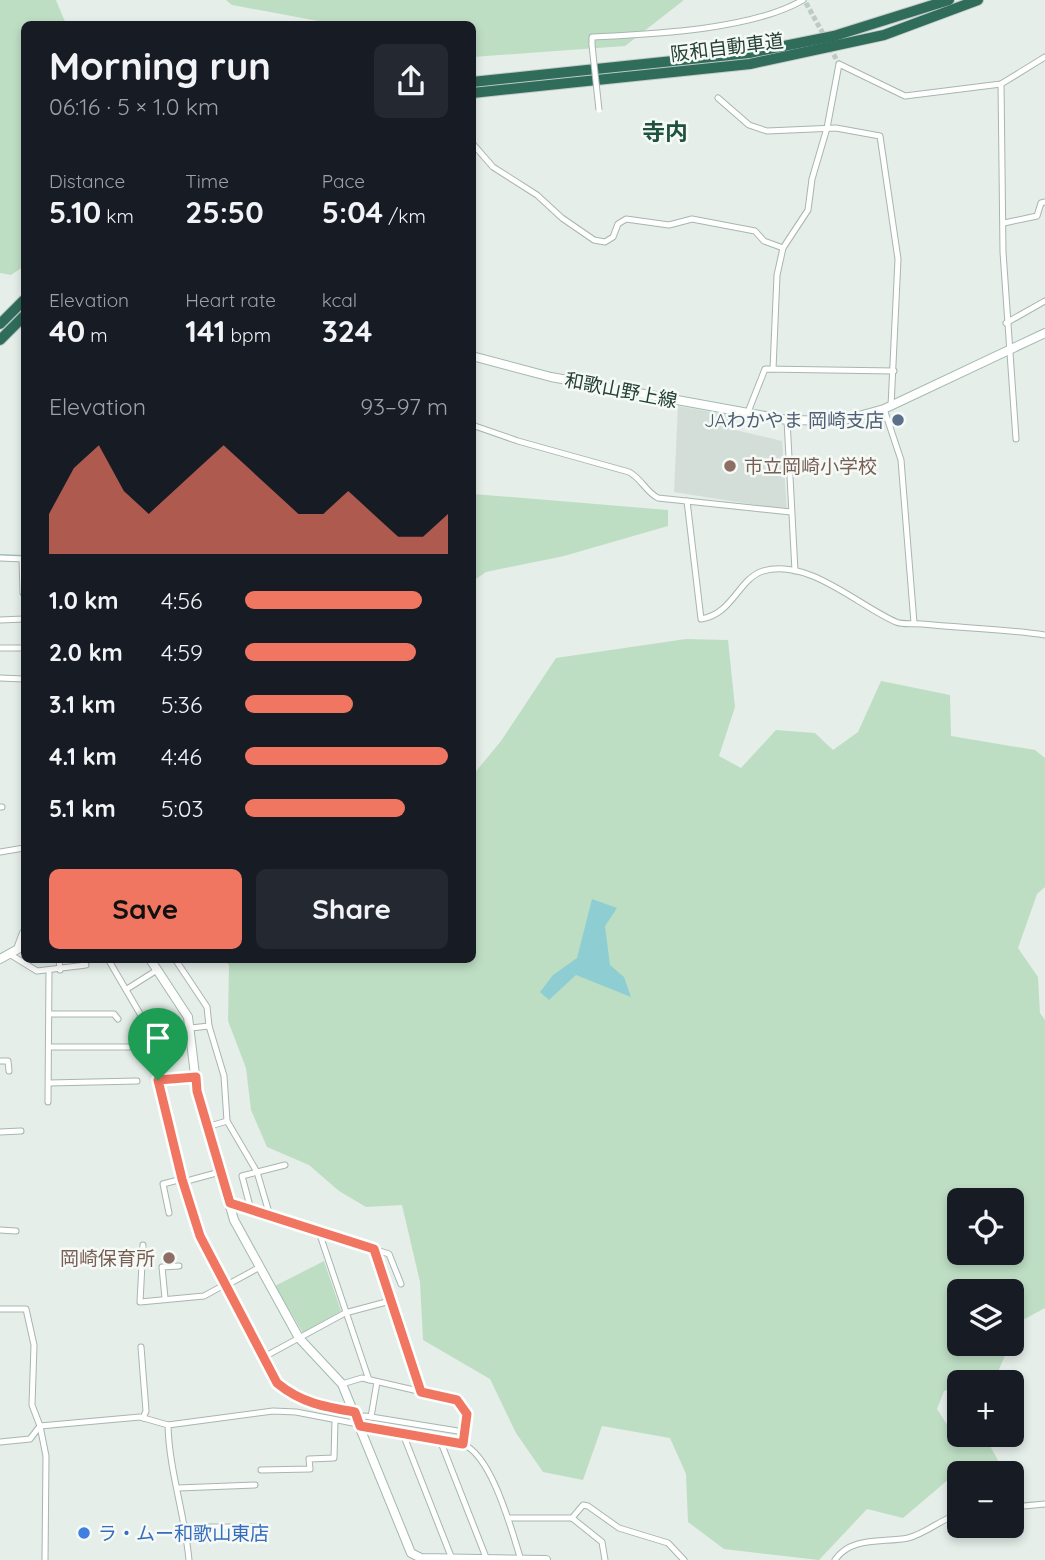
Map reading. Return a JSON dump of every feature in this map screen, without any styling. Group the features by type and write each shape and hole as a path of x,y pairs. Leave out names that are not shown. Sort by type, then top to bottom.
{"highway":[{"name":"阪和自動車道","path":"476,82 748,53 858,30 949,0"},
{"name":"阪和自動車道","path":"476,93 750,64 884,35 978,0"},
{"path":"0,324 21,303"},
{"path":"0,340 21,319"}],"street":[{"path":"599,110 592,37 692,28 781,13 804,1"},
{"path":"773,369 777,275 783,248 808,210 812,179 827,128 839,64 905,96 1001,84 1045,57"},
{"path":"1001,84 1006,323 1016,439"},
{"path":"718,98 749,125 766,131 827,128 880,136 898,259 894,371 887,408 901,460 914,623"},
{"path":"476,148 493,167 537,195 562,218 594,240 605,242 613,237 618,224 626,219 669,225 692,219 755,231 764,241 783,248"},
{"path":"1004,223 1037,216 1041,203 1045,202"},
{"path":"1006,323 1045,300"},
{"name":"和歌山野上線","path":"476,357 551,377 788,420 841,421 887,408 1045,332"},
{"path":"748,412 765,369 894,371"},
{"path":"788,420 790,512 795,571"},
{"path":"476,426 629,472 639,478 647,493 658,498 790,512"},
{"path":"688,501 701,619 722,612 755,576 764,571 795,571 833,585 898,623 1045,635"},
{"path":"0,558 21,559"},
{"path":"0,620 21,619"},
{"path":"0,648 21,648"},
{"path":"0,678 21,679"},
{"path":"0,852 21,848"},
{"path":"0,959 18,949 21,941"},
{"path":"11,955 21,962"},
{"path":"22,963 32,970 60,970 86,965"},
{"path":"59,963 60,970"},
{"path":"111,963 153,1036 158,1080 182,1181 200,1236 277,1383 290,1394 311,1404 403,1434 468,1446 489,1473 508,1518 521,1560"},
{"path":"153,963 188,1017 196,1077 207,1126 234,1220 299,1338 341,1384 413,1558 545,1560"},
{"path":"178,963 206,1007 224,1076 226,1121 257,1172 270,1216"},
{"path":"48,1102 49,970"},
{"path":"127,989 157,970"},
{"path":"49,1014 114,1014 117,1019"},
{"path":"191,1028 209,1026"},
{"path":"49,1047 130,1047"},
{"path":"0,1061 8,1061 9,1071"},
{"path":"158,1080 196,1077"},
{"path":"49,1083 136,1082"},
{"path":"207,1126 226,1121"},
{"path":"0,1132 21,1131"},
{"path":"251,1210 242,1176 285,1165"},
{"path":"169,1213 163,1184 220,1172"},
{"path":"230,1203 374,1249 391,1257 401,1284"},
{"path":"0,1230 16,1231"},
{"path":"319,1232 369,1380"},
{"path":"143,1245 140,1302 204,1296 260,1267"},
{"path":"374,1249 421,1392"},
{"path":"165,1298 162,1267 179,1266"},
{"path":"264,1357 345,1313 390,1300"},
{"path":"0,1309 26,1310 34,1345 32,1405 40,1426 46,1456 45,1560"},
{"path":"141,1347 146,1411 143,1418"},
{"path":"341,1384 362,1378 457,1400 467,1414 463,1444"},
{"path":"371,1417 377,1382"},
{"path":"0,1442 30,1439 40,1426 143,1418 168,1425 273,1411 296,1412 335,1421 371,1417 464,1432"},
{"path":"261,1470 310,1469 309,1459 334,1458 335,1421"},
{"path":"168,1425 186,1527 189,1560"},
{"path":"403,1434 452,1559"},
{"path":"439,1440 487,1560"},
{"path":"178,1488 255,1485"},
{"path":"1024,1506 1045,1504"},
{"path":"572,1518 583,1505 588,1506 620,1528 668,1544 684,1560"},
{"path":"508,1518 572,1518 602,1542 605,1560"},
{"path":"835,1560 841,1551 860,1543 908,1538 947,1520"},
{"path":"186,1527 260,1527"}],"shaded area":[{"name":"市立岡崎小学校","path":"678,406 733,416 731,429 782,441 787,510 674,492"}],"green space":[{"path":"0,0 56,0 65,21 21,21 21,268 11,275 0,273"},
{"path":"226,0 684,0 625,46 476,57 476,21 318,21 232,5"},
{"path":"476,494 668,510 668,526 564,556 486,572 476,579"},
{"path":"686,639 728,640 735,707 719,756 741,768 776,730 815,733 833,750 858,732 881,681 950,695 951,736 1035,750 1045,758 1045,887 1037,894 1018,948 1038,977 1040,1013 1045,1020 1045,1308 1024,1319 1024,1279 947,1279 947,1356 1005,1356 999,1370 947,1370 947,1390 944,1391 937,1409 947,1424 947,1447 991,1447 998,1461 947,1461 947,1481 903,1518 867,1509 819,1560 724,1549 688,1522 686,1474 670,1438 602,1426 583,1480 543,1472 516,1433 490,1379 423,1340 420,1282 402,1205 366,1207 339,1191 309,1165 267,1147 251,1110 246,1068 228,1021 227,963 476,963 476,771 501,741 556,658"},
{"path":"324,1261 341,1311 303,1333 275,1286"}],"water":[{"path":"592,899 617,908 605,926 610,965 624,977 631,997 576,975 549,1000 540,992 553,975 577,958"}],"waterway":[{"path":"0,555 21,556"}],"tunnel":[{"path":"806,3 826,39"},
{"path":"830,48 839,64"}],"place":[{"name":"JAわかやま 岡崎支店","path":"898,420"},
{"name":"市立岡崎小学校","path":"730,466"},
{"name":"岡崎保育所","path":"169,1258"},
{"name":"ラ・ムー和歌山東店","path":"84,1533"}],"district":[{"name":"寺内","path":"665,131"}],"route":[{"path":"196,1077 197,1091 230,1203 374,1249 421,1392 457,1400 467,1414 463,1444 360,1426 355,1412 311,1404 290,1394 277,1383 200,1236 161,1101 158,1080 196,1077"}]}
